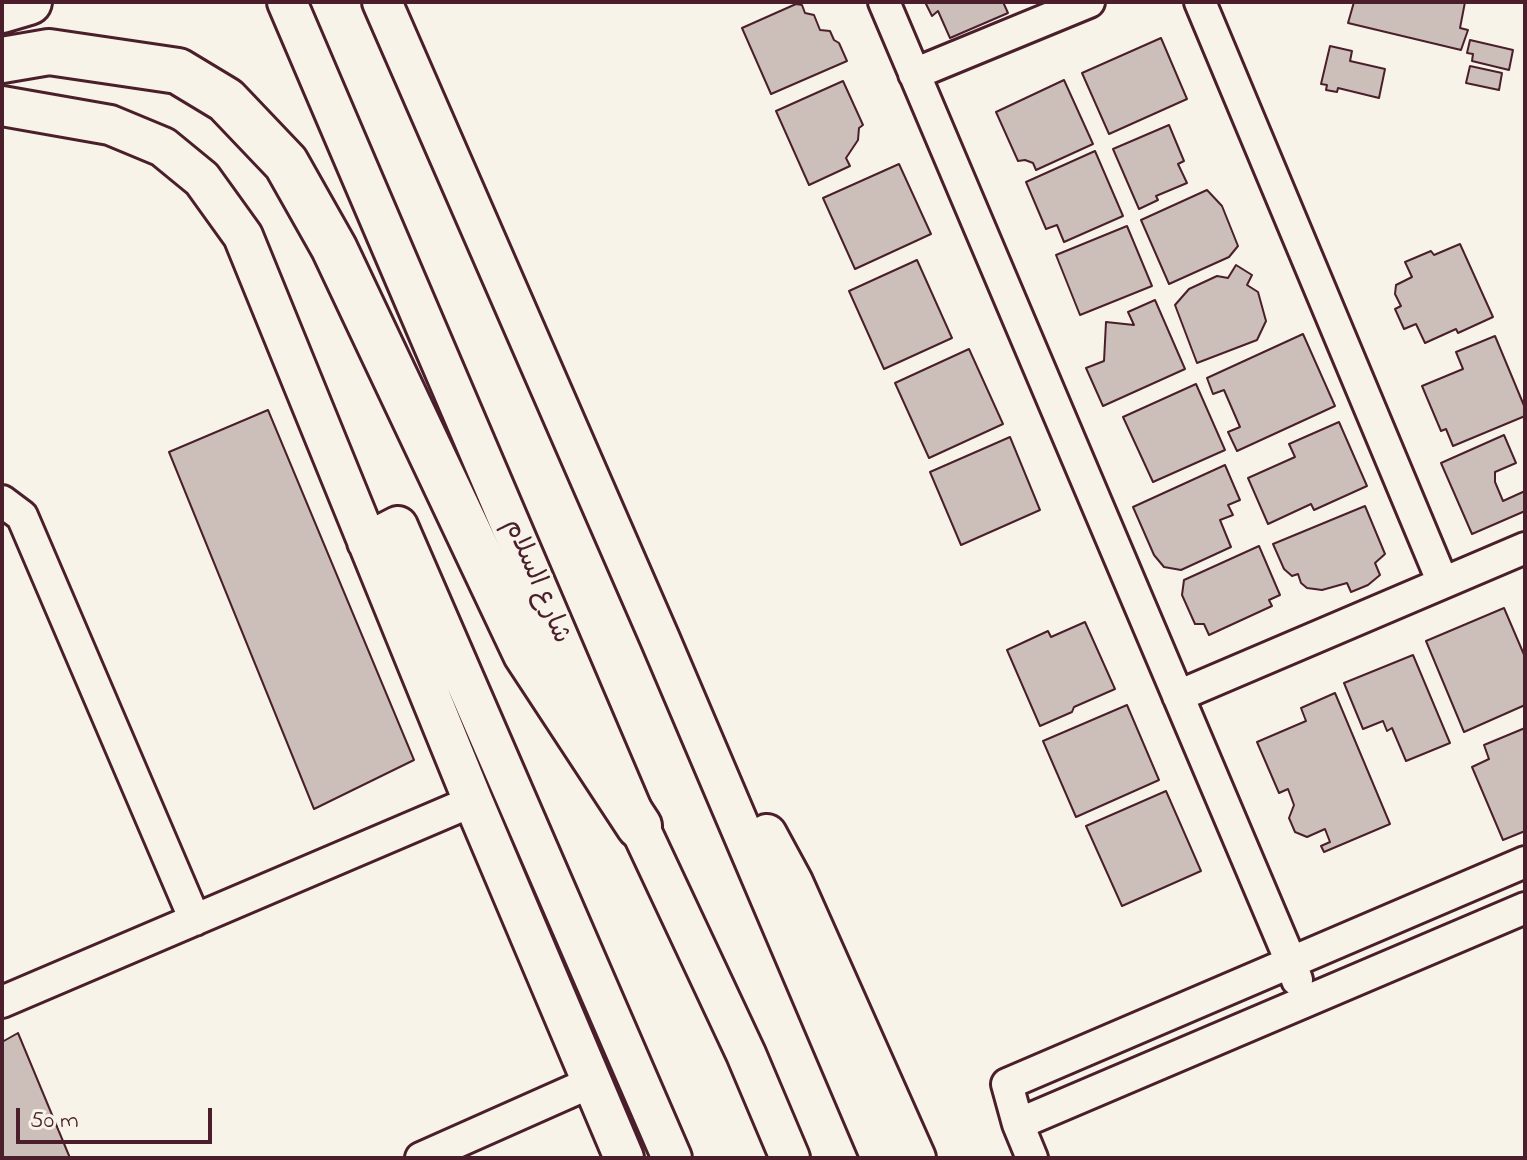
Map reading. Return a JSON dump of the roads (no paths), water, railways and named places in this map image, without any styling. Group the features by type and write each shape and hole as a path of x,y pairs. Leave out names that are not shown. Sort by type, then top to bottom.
{"highway":[{"path":"2,10 29,2"},
{"path":"2,60 49,52 178,71 226,100 286,163 334,248 526,654 639,826"}],"main road":[{"name":"شارع السلام","path":"287,2 639,826 746,1054 790,1158"},
{"path":"382,2 660,639 881,1158"},
{"path":"2,106 110,125 163,147 202,179 243,236 473,801 624,1158"},
{"path":"367,542 398,526 672,1158"},
{"path":"660,639 793,882 916,1158"},
{"path":"746,1054 773,1158"}],"street":[{"path":"884,2 1291,962 1304,1002"},
{"path":"914,74 1089,2"},
{"path":"1200,2 1443,583"},
{"path":"2,501 22,516 195,920"},
{"path":"1178,696 1525,548"},
{"path":"2,1002 473,801"},
{"path":"1032,1158 1007,1084 1525,862"},
{"path":"1018,1124 1525,908"},
{"path":"421,1158 592,1082"}]}
